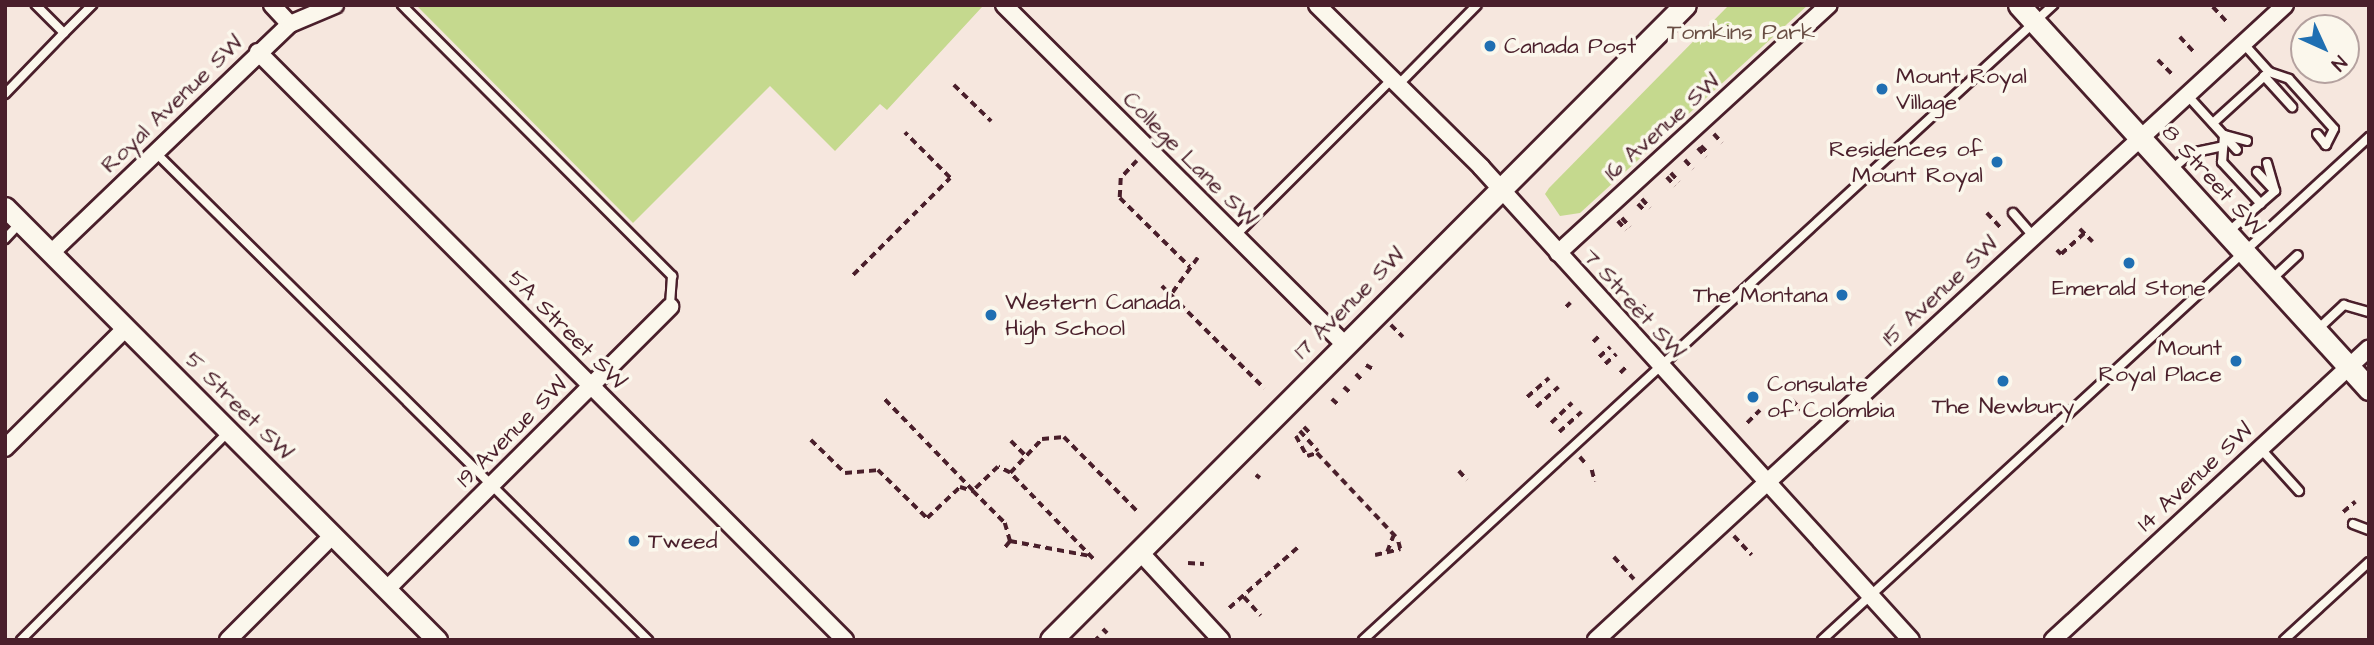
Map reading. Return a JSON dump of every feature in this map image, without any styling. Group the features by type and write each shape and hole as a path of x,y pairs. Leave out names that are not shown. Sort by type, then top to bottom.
{"main road":[{"name":"17 Avenue SW","path":"1051,640 1685,5"},
{"name":"8 Street SW","path":"2019,5 2369,389"}],"street":[{"path":"272,5 290,24"},
{"name":"Royal Avenue SW","path":"51,253 290,24 335,5"},
{"name":"College Lane SW","path":"1004,5 1345,345"},
{"name":"7 Street SW","path":"1317,5 1500,189 1911,640"},
{"name":"16 Avenue SW","path":"1558,253 1829,5"},
{"name":"15 Avenue SW","path":"1596,640 2285,5"},
{"name":"5A Street SW","path":"258,52 845,640"},
{"name":"5 Street SW","path":"5,207 436,639"},
{"name":"19 Avenue SW","path":"387,589 670,307"},
{"path":"5,448 126,328"},
{"name":"14 Avenue SW","path":"2053,640 2369,348"},
{"path":"228,640 333,535"},
{"path":"1139,551 1221,640"}],"lane":[{"path":"36,5 64,33"},
{"path":"5,94 92,5"},
{"path":"402,5 672,276 670,307"},
{"path":"1235,236 1477,5"},
{"path":"1363,640 2053,5"},
{"path":"2243,43 2292,107"},
{"path":"2213,123 2267,74"},
{"path":"2267,74 2289,79 2334,129 2326,145 2316,134"},
{"path":"2186,94 2237,150"},
{"path":"2224,135 2247,141"},
{"path":"2224,135 2222,162 2261,204"},
{"path":"1822,640 2369,137"},
{"path":"2170,171 2191,153 2223,146"},
{"path":"155,152 648,640"},
{"path":"2267,163 2275,191"},
{"path":"2258,172 2275,191"},
{"path":"2227,234 2275,191"},
{"path":"2013,213 2033,236"},
{"path":"5,239 21,223"},
{"path":"2270,280 2298,255"},
{"path":"2315,331 2344,306 2369,312"},
{"path":"21,640 229,431"},
{"path":"2260,448 2299,491"},
{"path":"2353,524 2369,530"},
{"path":"2284,640 2369,562"}],"path":[{"path":"2213,8 2228,23"},
{"path":"2180,37 2195,54"},
{"path":"2158,60 2172,74"},
{"path":"954,85 991,121"},
{"path":"853,275 950,177 905,132"},
{"path":"1713,133 1722,143"},
{"path":"1699,146 1708,156"},
{"path":"1138,160 1121,178 1120,198 1194,271 1171,295"},
{"path":"1685,160 1693,169"},
{"path":"1668,174 1677,184"},
{"path":"1642,198 1650,208"},
{"path":"1637,203 1646,212"},
{"path":"1987,213 2002,229"},
{"path":"1619,219 1628,228"},
{"path":"2057,250 2061,254 2082,231 2092,242"},
{"path":"1593,255 1599,255"},
{"path":"1190,267 1198,258"},
{"path":"1162,286 1265,388"},
{"path":"1566,307 1570,303"},
{"path":"1390,324 1403,337"},
{"path":"1593,342 1600,335"},
{"path":"1599,357 1610,347"},
{"path":"1605,364 1616,354"},
{"path":"1366,365 1373,369"},
{"path":"1620,373 1628,366"},
{"path":"1356,374 1362,380"},
{"path":"1527,397 1549,377"},
{"path":"1344,387 1351,395"},
{"path":"1536,407 1558,387"},
{"path":"883,398 1004,523 1010,541"},
{"path":"1332,399 1340,406"},
{"path":"1792,400 1803,412"},
{"path":"1550,423 1572,403"},
{"path":"1747,423 1760,410"},
{"path":"1559,432 1581,412"},
{"path":"1304,427 1311,435"},
{"path":"1300,431 1387,523 1400,549 1376,555"},
{"path":"1296,436 1307,456 1318,452"},
{"path":"1010,473 1042,439 1064,437 1139,513"},
{"path":"811,440 845,473 878,470 927,518 960,486 973,491"},
{"path":"1011,441 1026,456"},
{"path":"1580,457 1587,465"},
{"path":"973,491 998,467 1010,473 1091,557 1010,541"},
{"path":"1592,470 1595,482"},
{"path":"1459,471 1467,480"},
{"path":"2343,512 2355,502"},
{"path":"1733,535 1752,555"},
{"path":"1005,547 1010,541"},
{"path":"1229,608 1297,548"},
{"path":"1614,557 1634,579"},
{"path":"1188,564 1204,564"},
{"path":"1244,597 1261,616"}],"green space":[{"name":"Tomkins Park","path":"1729,5 1808,5 1580,213 1560,216 1545,194 1549,188"},
{"path":"417,6 982,7 887,110 880,104 835,151 770,86 633,223"}],"place":[{"name":"Canada Post","path":"1490,46"},
{"name":"Mount Royal Village","path":"1882,89"},
{"name":"Residences of Mount Royal","path":"1997,162"},
{"name":"Emerald Stone","path":"2129,263"},
{"name":"The Montana","path":"1842,295"},
{"name":"Western Canada High School","path":"991,315"},
{"name":"Mount Royal Place","path":"2236,361"},
{"name":"The Newbury","path":"2003,381"},
{"name":"Consulate of Colombia","path":"1753,397"},
{"name":"Tweed","path":"634,541"}]}
